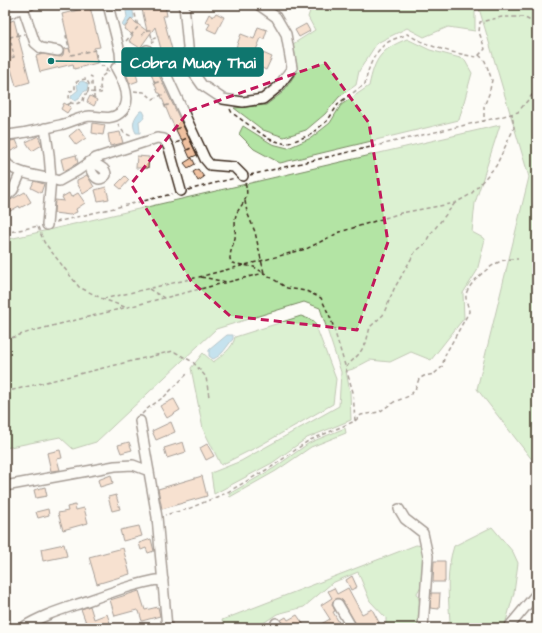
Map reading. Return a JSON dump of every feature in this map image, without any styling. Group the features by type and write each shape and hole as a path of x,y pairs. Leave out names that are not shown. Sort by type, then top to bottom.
{"street":[{"path":"5,135 22,134 89,116 106,118 120,113 125,106 126,92 118,66 120,52 108,5"},
{"path":"184,5 190,68 202,85 223,99 243,102 263,99 278,87 292,68 286,34 276,17 259,5"},
{"path":"5,15 27,7 35,43 41,48 58,51"},
{"path":"131,62 150,48"},
{"path":"118,66 145,59 157,62 164,70 174,90 205,159 210,165 234,167 243,176"},
{"path":"42,226 50,178 49,154 45,128"},
{"path":"5,161 7,164 21,172 59,181 96,158 157,138 164,139 181,192"},
{"path":"5,197 13,190 21,172"},
{"path":"140,421 158,516 167,628"},
{"path":"5,486 115,466 133,466 149,471"},
{"path":"398,510 406,519 423,533 428,556 423,628"},
{"path":"22,628 56,611 163,578"},
{"path":"508,628 537,593"},
{"path":"338,604 352,628"}],"path":[{"path":"126,39 138,27 133,5"},
{"path":"226,100 232,113 251,127 269,139 286,144 310,135 328,120 339,103 366,84 368,69 379,50 389,41 407,34 419,41 438,48 477,57 485,49 479,32 480,22 502,17 523,17 537,24"},
{"path":"142,35 146,30 150,30 152,39 150,48"},
{"path":"5,36 9,34 10,37 20,35"},
{"path":"67,35 71,56 95,50 99,65 108,69 106,72"},
{"path":"5,60 14,57 10,37"},
{"path":"152,39 159,37"},
{"path":"479,55 485,61 492,80 489,94 484,106 484,122"},
{"path":"88,92 101,93 101,77 106,72 118,66"},
{"path":"90,76 92,77 92,85 95,92 94,98"},
{"path":"67,105 71,103 76,104 83,101 84,96 88,92 89,84 86,79 75,83 75,90 70,92 68,97 71,103"},
{"path":"155,83 163,80"},
{"path":"5,233 42,226 243,176 484,122 518,112 537,89"},
{"path":"126,92 144,92 153,99 168,93 170,90 174,90"},
{"path":"166,109 164,105 172,104"},
{"path":"103,299 199,277 306,249 340,232 401,213 455,203 471,194 496,166 514,128 512,114"},
{"path":"116,115 117,121 124,133 132,137 132,146"},
{"path":"176,129 182,126"},
{"path":"167,146 182,142 194,134"},
{"path":"187,150 193,148"},
{"path":"243,176 247,188 245,201 247,212 255,232 264,273"},
{"path":"245,201 236,215 235,238 230,259 232,263 241,266 254,267 287,288 306,291 321,298 331,319 353,392 355,421"},
{"path":"346,367 360,354 366,343 370,328 382,315 394,289 415,252 425,244 429,236 455,203"},
{"path":"42,226 44,242 79,287 103,299 125,307"},
{"path":"158,516 188,509 226,493 273,466 308,441 355,421 361,416 379,412 394,402 409,396 414,390 419,379 424,376 434,374 442,367 445,355 469,312 469,306 466,298 469,288 481,274 498,262 518,259"},
{"path":"5,340 32,331 264,273"},
{"path":"199,277 229,282"},
{"path":"149,288 164,298"},
{"path":"5,392 173,351 193,362 206,377 209,397"},
{"path":"140,421 142,415 147,409 165,396 187,374"}],"highlighted area":[{"path":"325,63 369,123 388,242 357,330 230,316 191,281 131,184 189,111"}],"green space":[{"path":"312,5 475,5 475,31 448,27 424,37 407,28 377,43 359,71 356,85 339,97 325,114 306,130 284,137 263,130 234,108 266,105 283,92 298,70 293,44 315,30 308,17"},
{"path":"478,5 537,5 537,466 477,389 529,177"},
{"path":"407,39 430,50 464,59 472,73 459,120 280,163 254,149 239,134 243,126 272,144 288,148 311,138 330,123 341,105 369,86 374,68 380,56 391,47"},
{"path":"500,125 475,203 472,232 485,239 477,271 463,293 464,318 431,360 411,352 390,362 370,360 346,371 350,392 351,420 307,438 272,463 214,494 211,473 241,461 339,406 341,372 320,308 304,302 216,329 96,442 73,449 60,437 5,448 5,240"},
{"path":"301,316 314,321 336,379 333,404 259,446 221,465 203,429 191,368 203,353 213,362 216,360 230,348 235,337"},
{"path":"345,428 346,433 311,447 276,471 230,497 229,494 274,468 309,443"},
{"path":"492,527 513,552 518,563 514,593 505,625 503,628 442,628 450,621 448,593 449,574 451,555 454,546"},
{"path":"416,545 432,547 427,576 417,593 427,628 386,628 386,618 370,601 358,572 332,583 304,607 277,614 256,628 225,628 222,620"}],"water":[{"path":"125,5 132,5 134,18 124,27 122,25 127,17"},
{"path":"81,81 88,85 87,90 82,93 79,99 75,101 71,98 72,95 78,90 77,85"},
{"path":"140,111 143,111 145,115 143,119 139,121 140,133 136,133 134,121"},
{"path":"227,335 233,335 233,339 222,353 213,359 209,356 209,350"}],"building":[{"path":"141,5 165,5 167,16 163,16 177,68 171,70 164,60 155,27 140,48 129,41 133,35 124,29 131,19 147,31"},
{"path":"90,7 100,47 94,48 97,63 74,69 73,64 40,72 36,56 43,54 60,57 63,55 64,49 70,48 62,14"},
{"path":"216,13 224,17 216,33 207,29 210,24 205,22 209,14 213,17"},
{"path":"14,20 30,82 16,86 11,69 8,70 5,59 5,23"},
{"path":"306,24 310,31 299,37 295,30"},
{"path":"258,27 267,30 264,39 261,38 256,50 272,57 266,70 258,66 260,62 234,53 241,34 254,39"},
{"path":"135,70 138,81 130,84 126,73"},
{"path":"157,71 197,155 190,158 170,118 160,93 158,93 151,73"},
{"path":"90,96 97,100 94,106 87,102"},
{"path":"64,103 71,107 67,113 61,109"},
{"path":"93,123 105,125 103,135 92,133"},
{"path":"79,128 86,138 76,145 69,136"},
{"path":"120,132 123,143 110,146 108,134"},
{"path":"38,136 42,145 32,151 26,142"},
{"path":"16,140 19,147 9,152 5,142"},
{"path":"76,155 78,163 64,171 61,159"},
{"path":"137,156 149,157 148,168 136,168"},
{"path":"192,158 195,164 188,168 184,163"},
{"path":"198,169 204,177 198,181 193,172"},
{"path":"87,175 94,187 83,194 77,180"},
{"path":"125,176 129,180 121,189 116,185"},
{"path":"34,181 44,184 41,193 31,188"},
{"path":"106,187 109,199 98,201 95,190"},
{"path":"25,192 31,202 20,208 19,206 5,214 5,203"},
{"path":"69,193 71,197 78,193 85,203 76,209 77,212 70,215 54,213 55,200 64,201 62,197"},
{"path":"174,399 180,410 167,418 160,406"},
{"path":"171,422 175,432 156,440 152,431"},
{"path":"129,442 132,450 121,453 118,445"},
{"path":"183,442 186,452 167,458 164,448"},
{"path":"207,444 214,456 206,460 200,448"},
{"path":"60,450 62,458 57,459 60,470 51,471 47,453"},
{"path":"111,475 113,483 100,487 98,480"},
{"path":"202,476 207,496 162,509 158,489"},
{"path":"45,487 47,496 36,498 34,490"},
{"path":"116,495 120,509 112,511 108,497"},
{"path":"75,505 76,510 84,508 88,523 63,530 58,513 68,511 67,507"},
{"path":"48,509 49,515 38,518 36,512"},
{"path":"139,526 142,536 123,541 120,530"},
{"path":"151,539 154,551 148,553 146,548 141,550 139,543"},
{"path":"64,544 67,556 43,561 41,549"},
{"path":"123,548 130,574 97,584 89,557"},
{"path":"434,561 445,561 445,582 433,582"},
{"path":"352,576 357,587 351,590 346,580"},
{"path":"334,588 337,594 348,588 362,614 372,609 382,628 358,628 343,601 338,598 333,601 332,604 335,611 333,612 341,626 343,625 345,628 314,628 330,619 321,605 332,598 328,591"},
{"path":"139,591 145,610 158,607 160,616 142,621 139,611 137,610 115,616 110,600"},
{"path":"431,593 440,593 439,609 430,608"},
{"path":"90,606 94,619 107,614 111,626 106,628 88,628 81,609"},
{"path":"297,615 306,628 285,628 281,620 286,617 288,620"}],"place":[{"name":"Cobra Muay Thai","path":"51,61"}]}
